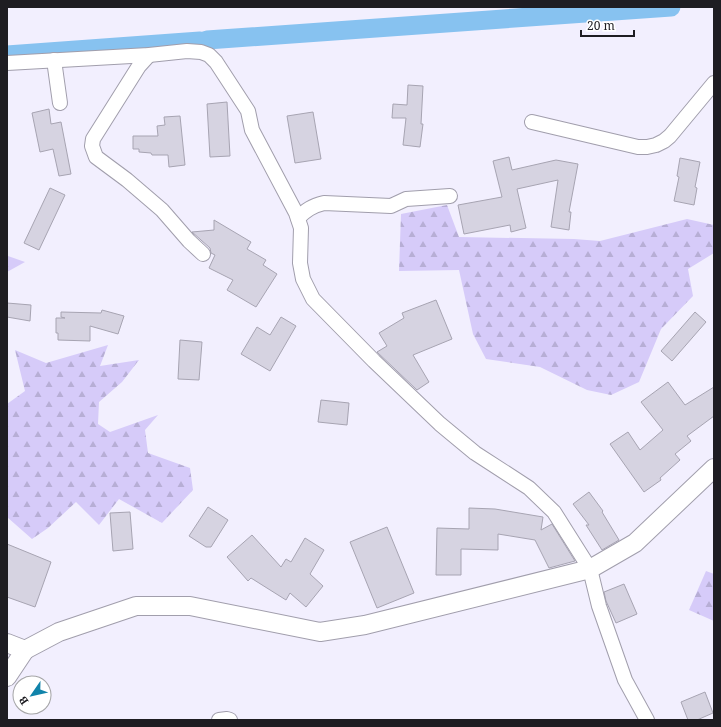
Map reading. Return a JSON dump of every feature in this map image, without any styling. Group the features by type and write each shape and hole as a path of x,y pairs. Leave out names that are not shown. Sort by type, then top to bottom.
{"street":[{"path":"7,63 149,55 186,51 200,52 210,55 248,111 252,130 298,218 300,228 300,263 302,279 313,299 374,361 440,424 475,453 529,488 554,512 590,569 599,606 625,680 647,720"},
{"path":"149,55 139,66 93,139 92,146 96,157 128,180 162,210 189,241 203,254"},
{"path":"54,60 60,104"},
{"path":"532,122 638,147 651,146 664,141 670,136 714,83"},
{"path":"298,218 305,211 324,203 392,206 406,199 450,196"},
{"path":"7,677 25,650 59,632 136,606 190,606 320,632 366,625 590,569 635,543 714,468"},
{"path":"7,643 25,650"},
{"path":"219,720 230,720"}],"green space":[{"path":"447,205 459,237 574,239 600,241 687,219 714,225 714,253 688,269 693,296 661,329 639,382 611,395 587,390 540,367 486,359 473,334 459,270 399,271 401,214"},
{"path":"8,256 25,262 7,272"},
{"path":"108,345 100,366 139,360 122,382 99,402 98,424 110,432 158,415 145,430 148,453 190,468 193,490 162,523 119,499 99,525 76,502 48,528 32,539 7,517 7,404 25,391 15,350 46,363"},
{"path":"706,571 714,574 714,621 689,610"}],"building":[{"path":"408,85 423,86 421,124 423,124 420,147 403,145 406,118 392,118 393,104 407,105"},
{"path":"227,102 230,156 210,157 207,104"},
{"path":"49,109 51,124 61,122 71,174 59,176 53,149 40,152 32,113"},
{"path":"313,112 321,159 295,163 287,116"},
{"path":"180,116 185,165 169,167 168,155 152,155 151,153 139,152 139,149 133,149 133,136 158,136 157,126 165,125 164,117"},
{"path":"509,157 512,170 556,160 578,164 569,212 571,212 569,230 551,227 558,180 517,189 526,228 511,232 510,225 464,234 458,205 502,197 493,161"},
{"path":"680,158 700,162 695,187 697,188 694,205 674,201 679,177 677,176"},
{"path":"50,188 65,195 39,250 24,243"},
{"path":"214,220 251,242 247,249 266,260 263,265 277,274 256,307 227,290 233,280 209,268 215,255 211,253 210,248 192,232 214,230"},
{"path":"436,300 452,339 413,355 429,382 417,390 377,352 387,346 379,333 404,318 402,313"},
{"path":"7,303 31,305 30,321 7,317"},
{"path":"102,310 124,316 118,334 90,326 90,341 58,340 58,333 56,333 56,318 65,318 61,317 61,312 101,313"},
{"path":"695,312 706,322 672,361 661,351"},
{"path":"281,317 296,326 270,371 241,354 257,327 270,335"},
{"path":"180,340 202,342 199,380 178,379"},
{"path":"668,382 685,405 714,387 714,416 687,436 691,441 675,454 680,460 660,478 661,480 644,492 610,444 628,432 640,450 663,430 641,402"},
{"path":"321,400 349,403 347,425 318,422"},
{"path":"589,492 603,511 602,512 619,540 602,550 586,525 589,525 573,504"},
{"path":"208,507 228,520 211,547 206,547 189,536"},
{"path":"469,508 495,509 543,517 541,530 552,524 575,561 549,568 535,540 498,534 498,550 461,549 461,575 436,575 437,528 469,529"},
{"path":"130,512 133,549 113,551 110,513"},
{"path":"387,527 414,593 377,608 350,542"},
{"path":"252,535 281,567 286,559 291,562 305,538 324,550 310,574 323,586 306,607 290,593 286,600 251,578 248,581 227,557"},
{"path":"7,544 51,562 35,607 7,597"},
{"path":"624,584 637,614 616,623 606,601 604,592"},
{"path":"705,692 713,713 697,720 688,720 681,702"}],"waterway":[{"path":"207,40 671,7"},
{"path":"7,55 200,41"}]}
